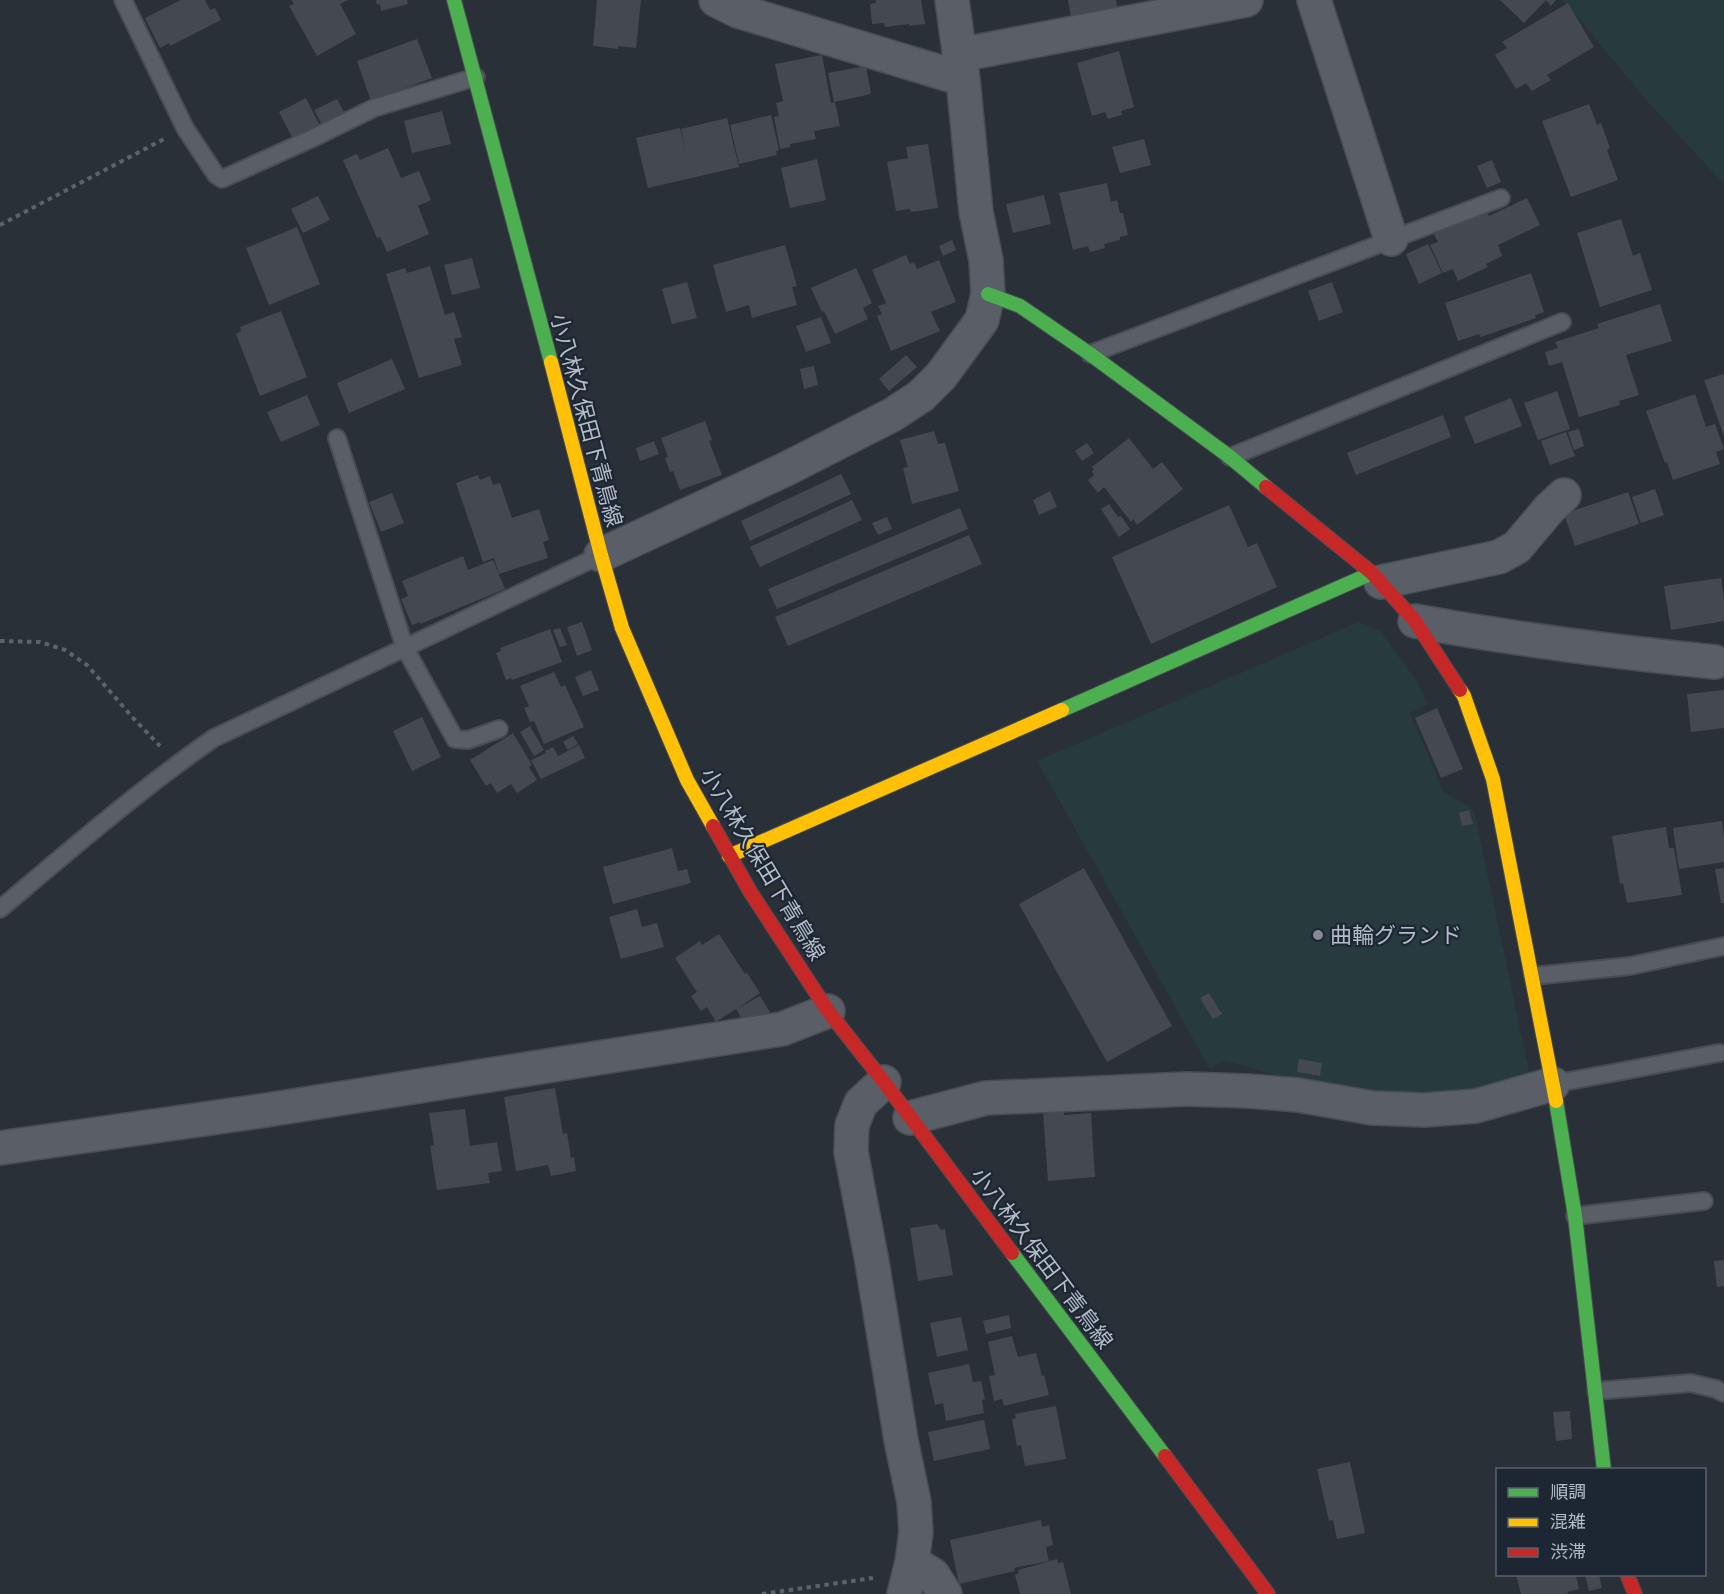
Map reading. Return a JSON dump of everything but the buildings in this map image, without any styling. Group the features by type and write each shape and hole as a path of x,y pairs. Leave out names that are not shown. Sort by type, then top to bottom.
{"street":[{"name":"小八林久保田下青鳥線","path":"454,0 622,628 687,780 751,893 828,1011 884,1082 1268,1594"},
{"path":"716,0 738,11 961,67 1246,0"},
{"path":"601,555 784,470 892,415 921,396 941,376 982,320 988,294 986,260 976,212 952,0"},
{"path":"1314,0 1391,239"},
{"path":"988,294 1020,306 1090,354 1230,457 1377,577 1415,621 1464,696 1493,779 1553,1084 1575,1216 1604,1468"},
{"path":"729,856 1377,577 1499,557 1517,547 1564,495"},
{"path":"1415,621 1615,652 1715,662"},
{"path":"0,1148 267,1110 782,1029 828,1011"},
{"path":"884,1082 861,1103 852,1125 851,1152 901,1440 914,1502 916,1532 909,1576 933,1575 945,1594"},
{"path":"910,1118 986,1098 1186,1089 1298,1095 1372,1108 1425,1110 1476,1106 1553,1084"},
{"path":"1627,1576 1635,1594"}],"lane":[{"path":"123,0 185,128 216,175 222,179 374,108 476,77"},
{"path":"1090,354 1501,198"},
{"path":"1230,457 1562,322"},
{"path":"337,438 405,648 455,739 468,740 499,729"},
{"path":"0,909 90,833 177,764 214,738 601,555"},
{"path":"1533,976 1630,966 1724,946"},
{"path":"1553,1084 1719,1053"},
{"path":"1575,1216 1704,1201"},
{"path":"1596,1391 1690,1383 1724,1393"}],"path":[{"path":"0,225 185,128"},
{"path":"0,641 40,642 65,650 87,665 134,720 177,764"},
{"path":"762,1594 909,1576"}],"green space":[{"path":"1563,0 1724,0 1724,184 1648,102"},
{"name":"曲輪グランド","path":"1359,622 1379,630 1417,681 1428,704 1410,713 1444,792 1474,810 1531,1081 1454,1095 1364,1091 1287,1078 1223,1060 1210,1069 1037,761"}],"traffic: fast":[{"path":"454,0 551,362"},
{"path":"988,294 1020,306 1090,354 1230,457 1266,487"},
{"path":"1062,710 1372,573"},
{"path":"1556,1101 1575,1216 1604,1468"},
{"path":"1012,1253 1165,1456"}],"traffic: slow":[{"path":"551,362 622,628 687,780 713,826"},
{"path":"1460,690 1493,779 1556,1101"},
{"path":"729,856 1062,710"}],"traffic: jam":[{"path":"1266,487 1372,573 1415,621 1460,690"},
{"path":"713,826 751,893 828,1011 1012,1253"},
{"path":"1165,1456 1268,1594"},
{"path":"1628,1576 1635,1594"}],"place":[{"name":"曲輪グランド","path":"1318,935"}]}
